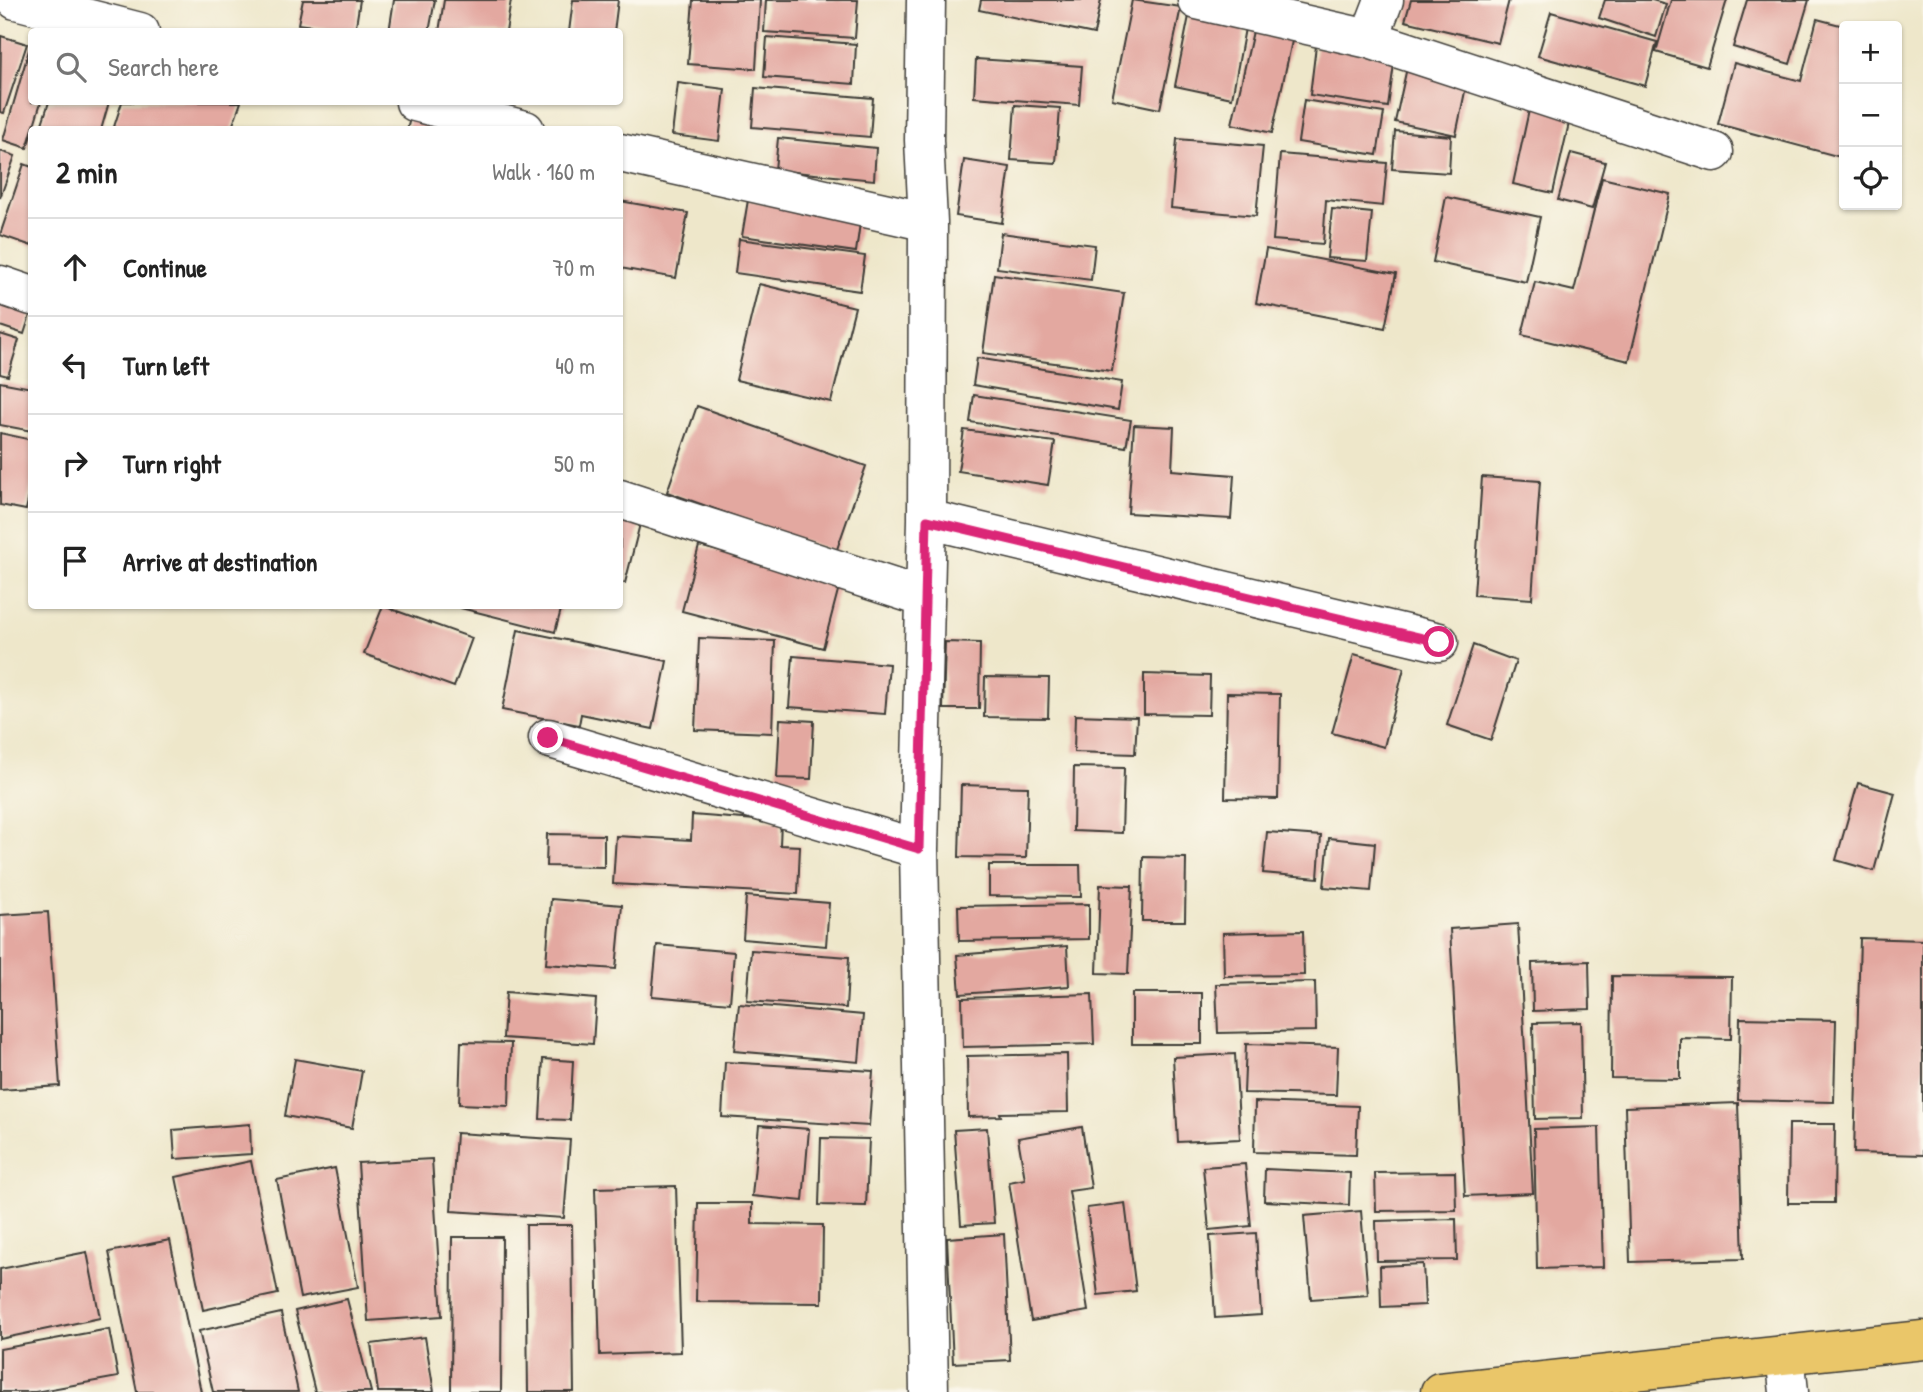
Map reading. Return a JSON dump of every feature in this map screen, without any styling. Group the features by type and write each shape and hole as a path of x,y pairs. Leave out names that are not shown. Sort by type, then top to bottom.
{"main road":[{"path":"1440,1392 1923,1339"}],"street":[{"path":"16,0 124,28"},
{"path":"926,0 924,140 928,222 927,520 919,849 929,1392"},
{"path":"1196,0 1368,39 1714,152"},
{"path":"1368,39 1384,0"},
{"path":"427,105 509,126"},
{"path":"623,154 928,222"},
{"path":"0,285 28,295"},
{"path":"623,500 925,598"},
{"path":"927,520 1439,642"},
{"path":"548,738 919,849"},
{"path":"1785,1354 1789,1392"}],"building":[{"path":"303,0 360,0 356,28 298,24"},
{"path":"394,0 435,0 430,28 390,28"},
{"path":"444,0 511,0 507,28 440,28"},
{"path":"573,0 618,0 614,28 570,28"},
{"path":"693,0 760,0 756,69 688,64"},
{"path":"766,0 858,0 855,38 764,32"},
{"path":"981,0 1101,0 1094,34 979,10"},
{"path":"1132,0 1181,7 1160,109 1112,99"},
{"path":"1411,0 1509,0 1498,43 1405,21"},
{"path":"1605,0 1652,0 1666,4 1656,37 1599,18"},
{"path":"1671,0 1727,0 1707,67 1656,52"},
{"path":"1747,0 1809,0 1790,64 1733,47"},
{"path":"1190,11 1246,23 1232,98 1175,86"},
{"path":"1551,12 1657,42 1645,86 1538,56"},
{"path":"1817,19 1839,25 1839,157 1718,124 1734,63 1801,81"},
{"path":"1253,31 1292,41 1272,133 1232,124"},
{"path":"1,36 27,44 4,113 0,112"},
{"path":"767,37 856,44 854,84 764,77"},
{"path":"1316,46 1395,57 1388,107 1310,95"},
{"path":"28,53 28,105 40,105 34,126 28,126 27,148 3,140"},
{"path":"976,59 1082,66 1079,105 974,97"},
{"path":"1408,63 1468,77 1456,135 1395,122"},
{"path":"678,83 725,89 719,141 672,135"},
{"path":"755,88 873,98 870,137 752,127"},
{"path":"1304,100 1384,113 1377,155 1298,142"},
{"path":"1531,101 1572,110 1553,193 1513,184"},
{"path":"48,105 108,105 102,126 41,126"},
{"path":"121,105 240,105 232,126 114,126"},
{"path":"1015,105 1060,108 1056,163 1011,160"},
{"path":"410,118 434,126 408,126"},
{"path":"1395,131 1451,136 1449,173 1392,169"},
{"path":"778,138 876,148 874,180 775,170"},
{"path":"1177,139 1263,146 1256,216 1171,208"},
{"path":"0,151 15,156 0,198"},
{"path":"1571,153 1605,162 1592,209 1558,200"},
{"path":"1280,154 1387,163 1383,206 1326,200 1323,244 1273,240"},
{"path":"964,160 1010,167 1002,223 956,216"},
{"path":"24,164 28,166 28,245 0,235"},
{"path":"1602,178 1670,194 1629,361 1522,335 1535,282 1574,291"},
{"path":"1446,197 1540,217 1526,282 1433,262"},
{"path":"748,200 861,216 856,252 742,236"},
{"path":"623,202 688,213 676,278 623,269"},
{"path":"1332,209 1372,213 1367,261 1327,258"},
{"path":"1001,233 1095,245 1091,280 997,268"},
{"path":"739,239 865,256 860,291 735,273"},
{"path":"1266,249 1396,274 1385,328 1256,303"},
{"path":"994,274 1124,293 1112,371 983,353"},
{"path":"759,284 855,307 831,402 736,380"},
{"path":"0,288 28,306 28,322 24,334 0,326"},
{"path":"0,334 19,340 8,376 0,374"},
{"path":"977,358 1122,382 1118,410 973,385"},
{"path":"0,382 28,387 28,430 0,425"},
{"path":"974,395 1131,420 1126,447 970,422"},
{"path":"697,406 866,466 836,552 667,492"},
{"path":"1134,425 1174,427 1172,470 1234,475 1231,519 1128,513"},
{"path":"964,430 1055,442 1048,485 958,471"},
{"path":"0,433 28,439 28,501 26,510 0,505"},
{"path":"1482,477 1540,481 1532,599 1474,595"},
{"path":"623,515 641,520 623,583"},
{"path":"699,546 840,583 823,648 682,611"},
{"path":"382,609 391,609 472,638 454,687 364,654"},
{"path":"465,609 561,609 555,632"},
{"path":"518,630 667,661 653,729 581,714 579,725 502,710"},
{"path":"699,638 775,641 772,733 695,730"},
{"path":"945,642 980,643 979,709 943,709"},
{"path":"1473,645 1516,661 1491,740 1447,725"},
{"path":"1354,654 1404,668 1384,747 1332,733"},
{"path":"793,656 889,664 885,714 789,707"},
{"path":"1144,674 1210,676 1209,715 1144,714"},
{"path":"985,677 1049,678 1048,718 984,717"},
{"path":"1227,693 1280,694 1278,799 1225,798"},
{"path":"1075,715 1137,717 1135,754 1074,752"},
{"path":"780,719 814,721 811,779 777,778"},
{"path":"1074,767 1124,768 1122,833 1073,831"},
{"path":"1858,783 1895,793 1874,871 1836,860"},
{"path":"961,785 1028,787 1026,858 959,857"},
{"path":"692,815 781,822 780,845 800,846 798,894 613,884 616,836 691,840"},
{"path":"1267,832 1321,836 1318,878 1263,873"},
{"path":"547,834 604,835 604,867 546,866"},
{"path":"1329,838 1375,843 1371,891 1324,887"},
{"path":"1143,857 1186,858 1185,921 1142,921"},
{"path":"989,865 1080,865 1081,897 989,896"},
{"path":"1100,885 1132,886 1128,974 1097,973"},
{"path":"746,896 829,903 826,946 743,939"},
{"path":"551,899 622,905 616,969 546,964"},
{"path":"1089,904 1089,939 959,941 958,906"},
{"path":"48,912 60,1086 0,1090 0,915"},
{"path":"1518,924 1533,1193 1465,1196 1450,929"},
{"path":"1303,931 1304,975 1224,976 1223,933"},
{"path":"1860,938 1923,940 1923,1155 1854,1153"},
{"path":"657,945 734,952 730,1003 652,996"},
{"path":"1067,946 1069,986 960,994 957,955"},
{"path":"751,950 849,957 846,1008 747,1001"},
{"path":"1589,961 1590,1009 1533,1011 1532,963"},
{"path":"1612,976 1732,977 1731,1039 1680,1038 1680,1079 1611,1078"},
{"path":"1315,982 1316,1031 1218,1033 1216,984"},
{"path":"506,992 596,999 593,1044 503,1038"},
{"path":"1132,993 1202,993 1202,1044 1132,1044"},
{"path":"1092,994 1094,1044 963,1047 962,998"},
{"path":"739,1004 863,1015 859,1062 734,1051"},
{"path":"1740,1018 1836,1020 1834,1102 1738,1100"},
{"path":"1581,1022 1583,1118 1535,1119 1533,1023"},
{"path":"461,1042 511,1043 509,1106 459,1104"},
{"path":"1246,1044 1338,1047 1336,1095 1244,1093"},
{"path":"1067,1054 1068,1112 1000,1113 1001,1116 968,1117 967,1056"},
{"path":"1235,1054 1240,1139 1178,1142 1173,1057"},
{"path":"295,1059 362,1071 352,1128 285,1116"},
{"path":"543,1059 573,1061 570,1120 540,1119"},
{"path":"725,1062 873,1071 869,1126 722,1117"},
{"path":"1255,1102 1358,1106 1356,1155 1254,1152"},
{"path":"1738,1103 1743,1259 1630,1262 1625,1107"},
{"path":"250,1124 251,1154 175,1159 173,1130"},
{"path":"1789,1124 1835,1124 1834,1203 1788,1203"},
{"path":"759,1125 809,1129 803,1201 752,1196"},
{"path":"1082,1127 1091,1188 1069,1191 1088,1311 1031,1321 1009,1182 1025,1179 1018,1138"},
{"path":"1599,1127 1603,1267 1537,1269 1534,1129"},
{"path":"987,1128 994,1223 961,1225 954,1130"},
{"path":"456,1133 570,1140 564,1218 451,1211"},
{"path":"821,1138 869,1139 866,1206 819,1205"},
{"path":"432,1159 442,1316 368,1321 358,1163"},
{"path":"251,1161 278,1294 203,1310 176,1177"},
{"path":"1245,1164 1251,1226 1209,1230 1203,1167"},
{"path":"335,1168 358,1287 300,1298 277,1180"},
{"path":"1265,1169 1350,1173 1349,1205 1264,1201"},
{"path":"1455,1172 1456,1210 1376,1211 1375,1173"},
{"path":"676,1186 681,1352 600,1355 595,1188"},
{"path":"698,1203 752,1203 752,1224 823,1225 822,1303 696,1302"},
{"path":"1125,1203 1136,1291 1098,1295 1087,1208"},
{"path":"1361,1211 1368,1295 1311,1299 1304,1216"},
{"path":"1456,1219 1457,1260 1377,1261 1376,1221"},
{"path":"526,1225 572,1225 574,1392 528,1392"},
{"path":"1256,1233 1261,1315 1215,1318 1210,1236"},
{"path":"1004,1234 1010,1360 953,1363 947,1238"},
{"path":"452,1237 502,1237 501,1392 451,1392"},
{"path":"170,1240 201,1392 137,1392 109,1252"},
{"path":"87,1252 100,1318 0,1339 0,1269"},
{"path":"1423,1264 1425,1305 1381,1307 1380,1266"},
{"path":"347,1299 371,1392 315,1392 295,1311"},
{"path":"281,1313 298,1392 213,1392 199,1331"},
{"path":"109,1329 118,1377 35,1392 0,1392 0,1349"},
{"path":"425,1337 434,1392 378,1392 371,1344"}],"route":[{"path":"548,738 919,849 927,520 1439,642"}]}
